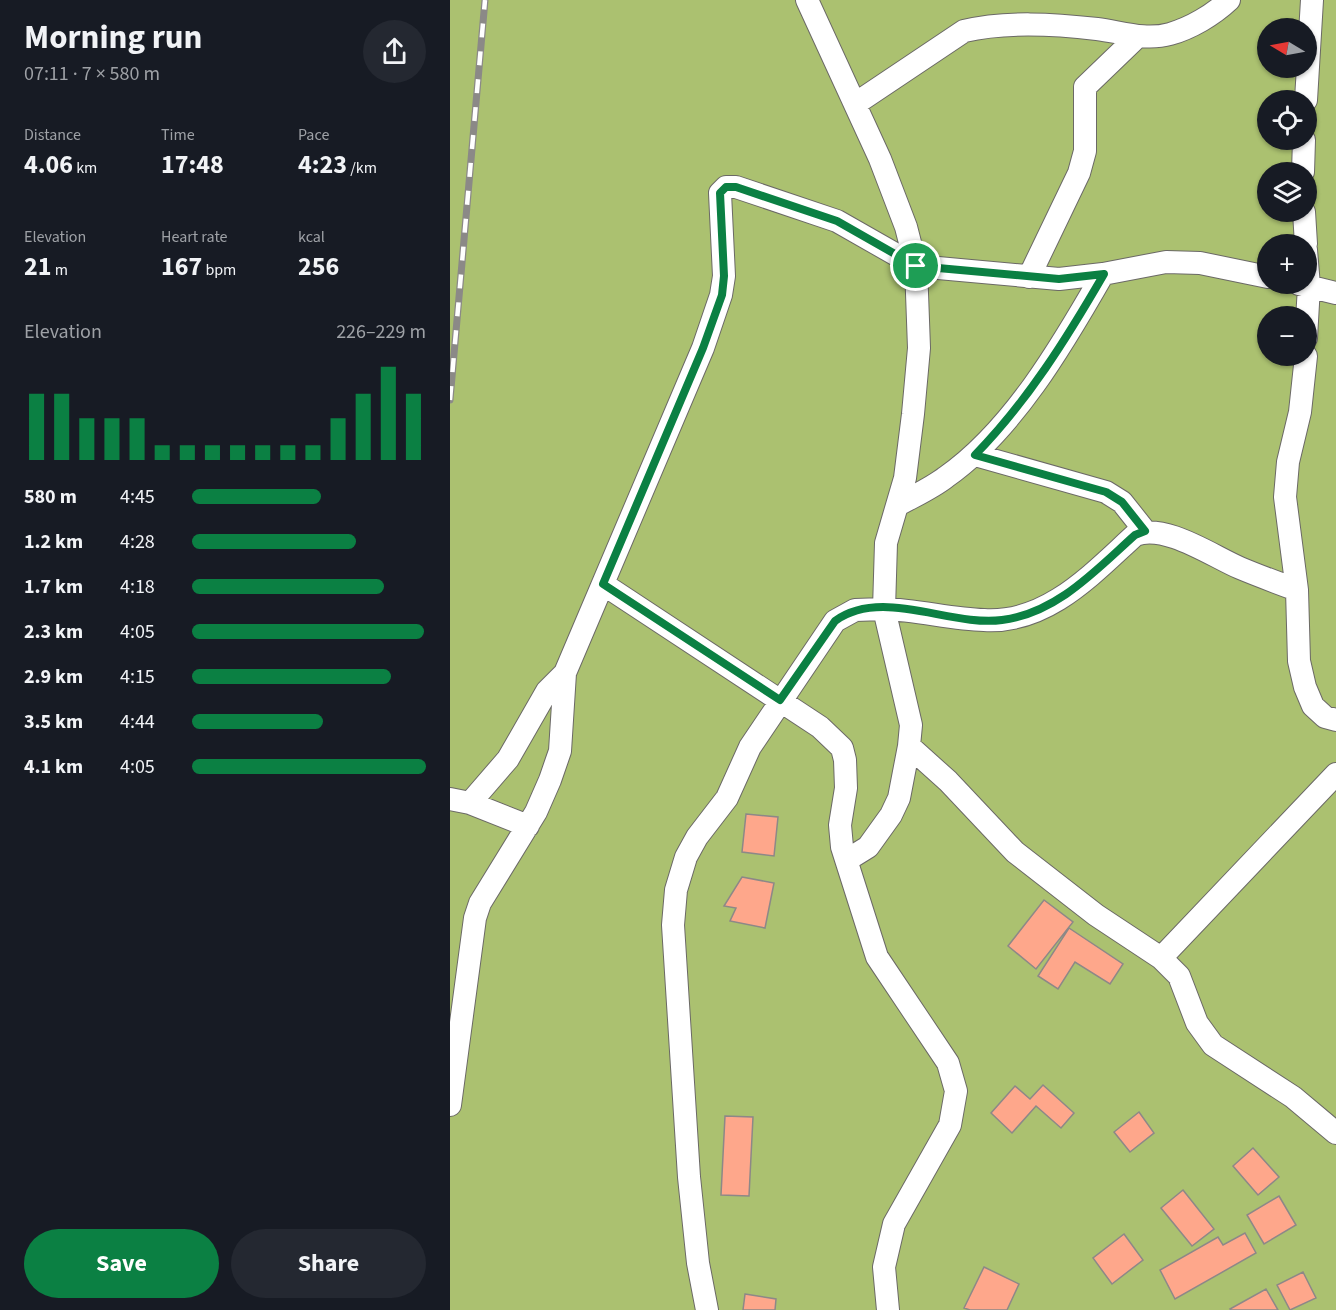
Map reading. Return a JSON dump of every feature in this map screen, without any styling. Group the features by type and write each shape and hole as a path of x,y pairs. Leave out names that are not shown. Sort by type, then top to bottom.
{"street":[{"path":"807,0 880,159 906,227 916,266 919,348 909,450 898,505 886,543 884,609 911,725 909,746 899,798 891,815 868,847 847,860"},
{"path":"855,104 964,32 981,27 1064,26 1138,36 1168,35 1190,27 1229,0"},
{"path":"1307,90 1312,0"},
{"path":"1029,277 1079,173 1085,151 1085,87 1138,36"},
{"path":"450,1105 475,918 480,903 528,826 550,780 560,751 565,673 703,348 722,295 724,276 720,193 726,187 736,187 817,213 837,221 916,266 1059,279 1104,274 1166,262 1200,263 1257,275"},
{"path":"898,505 945,478 975,455 1002,427 1068,336 1104,274"},
{"path":"1317,288 1336,293"},
{"path":"1305,366 1300,412 1288,462 1285,497 1297,590 1299,661 1305,687 1313,706 1325,717 1336,720"},
{"path":"975,455 1106,492 1122,502 1145,531 1199,547 1238,567 1297,590"},
{"path":"707,1310 698,1263 689,1177 673,926 679,876 697,837 727,798 750,747 835,621 855,610 920,610 983,621 1002,620 1040,610 1070,592 1135,535 1145,531"},
{"path":"603,584 820,727 842,748 846,788 840,825 842,847 877,957 948,1063 956,1091 950,1125 894,1224 889,1238 884,1267 888,1310"},
{"path":"528,826 460,801 508,759 547,691 565,673"},
{"path":"909,746 948,781 1015,852 1096,915 1161,958 1179,976 1197,1023 1213,1045 1293,1097 1336,1133"},
{"path":"1161,958 1336,774"}],"green space":[{"path":"450,0 1336,0 1336,1310 450,1310"}],"building":[{"path":"746,814 778,817 774,856 742,852"},
{"path":"742,877 774,883 765,928 730,921 736,908 724,906"},
{"path":"1044,900 1073,922 1036,969 1008,946"},
{"path":"1069,928 1123,964 1110,984 1075,962 1058,989 1038,976"},
{"path":"1043,1085 1074,1113 1061,1128 1036,1106 1012,1133 991,1113 1015,1086 1030,1099"},
{"path":"1139,1112 1154,1133 1130,1152 1114,1132"},
{"path":"725,1116 753,1117 749,1196 721,1195"},
{"path":"1253,1148 1279,1177 1258,1195 1233,1166"},
{"path":"1183,1190 1214,1229 1192,1246 1161,1208"},
{"path":"1279,1196 1296,1225 1264,1244 1247,1215"},
{"path":"1245,1233 1256,1253 1175,1299 1160,1270 1218,1237 1223,1245"},
{"path":"1124,1234 1143,1260 1112,1284 1093,1258"},
{"path":"984,1267 1019,1284 1007,1310 964,1308"},
{"path":"1303,1272 1316,1298 1290,1310 1277,1285"},
{"path":"1266,1289 1278,1310 1230,1309"},
{"path":"745,1294 776,1299 775,1310 743,1310"}],"railway":[{"path":"450,400 485,0"}],"route":[{"path":"726,187 736,187 817,213 837,221 916,266 1059,279 1104,274 1068,336 1002,427 975,455 1092,486 1106,492 1122,502 1145,531 1135,535 1070,592 1040,610 1002,620 983,621 920,610 868,608 846,613 835,621 780,700 603,584 703,348 722,295 724,276 720,193 726,187"}]}
